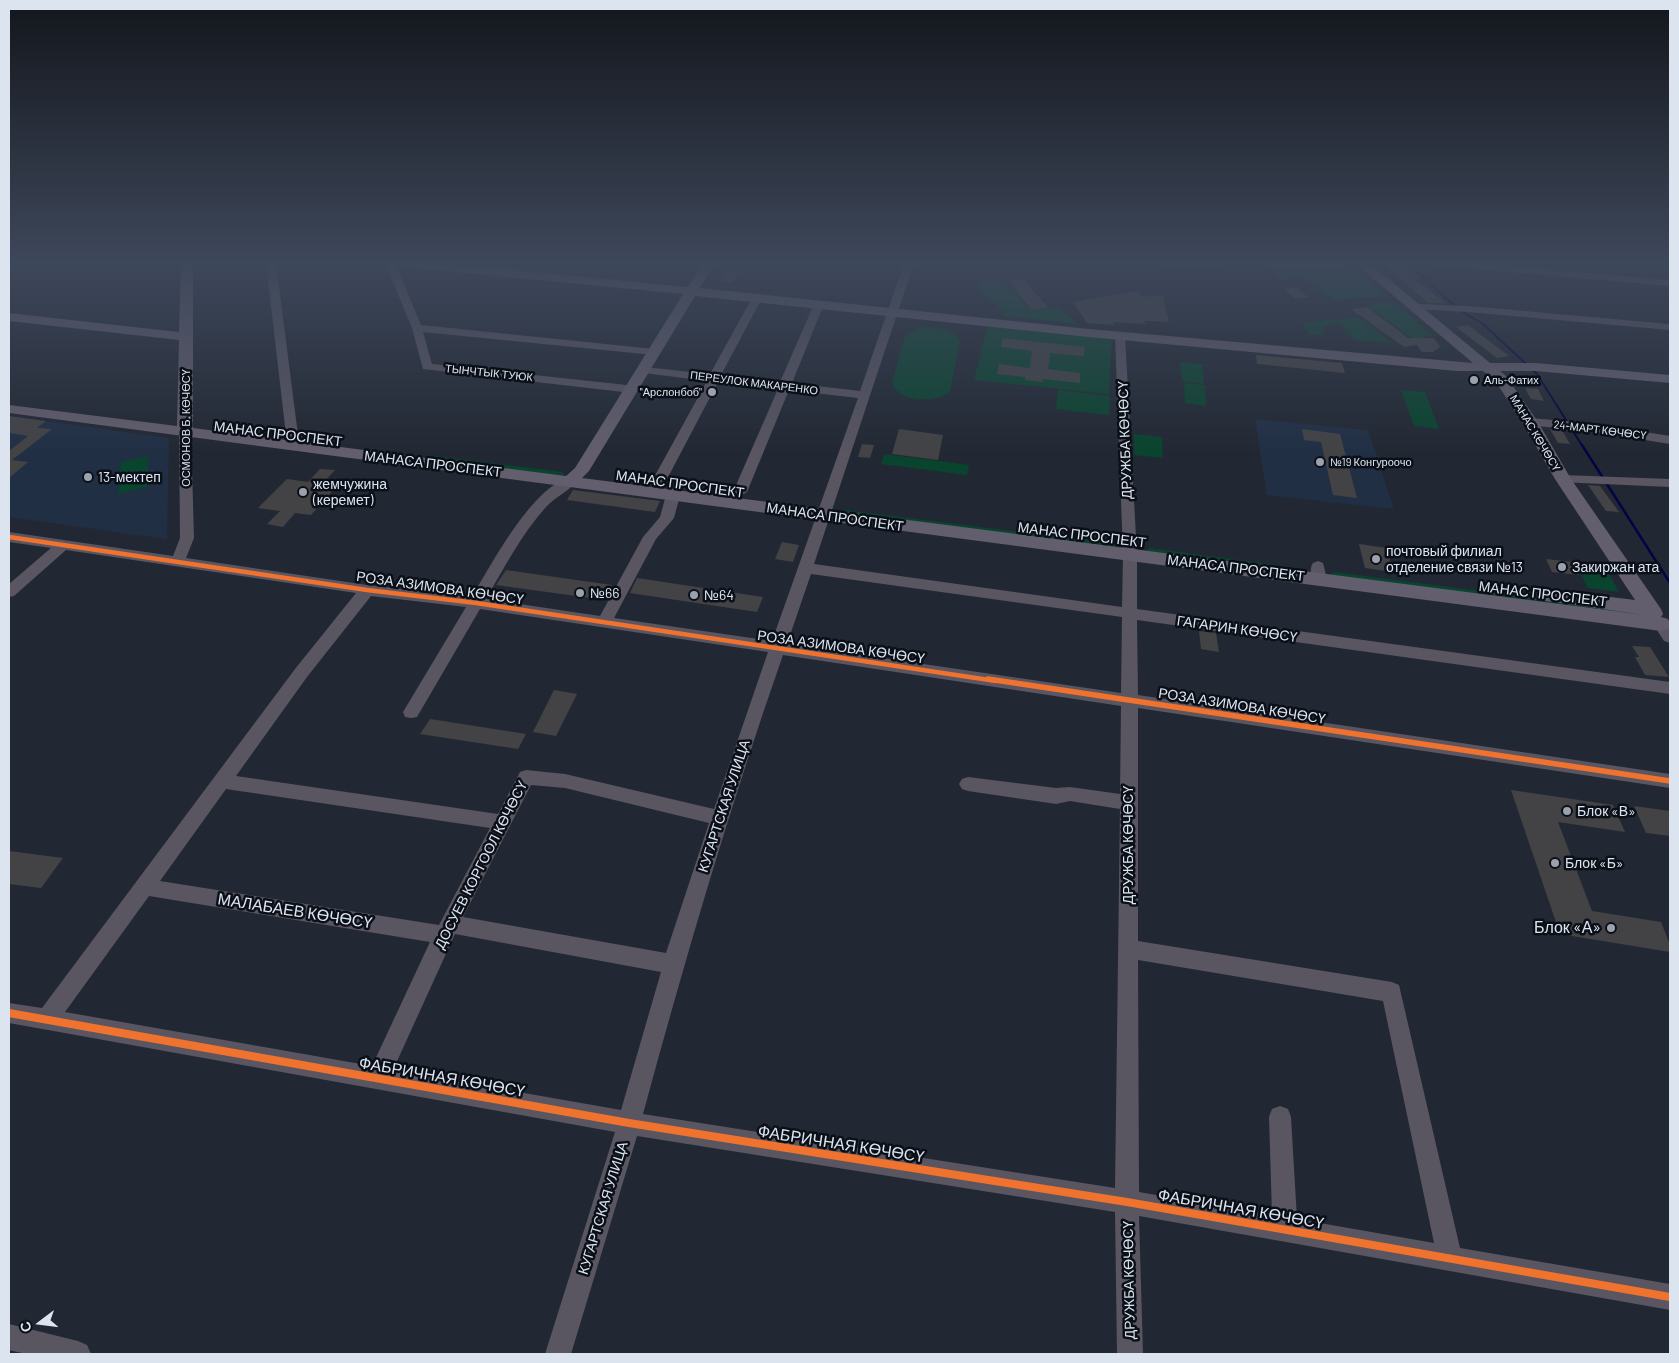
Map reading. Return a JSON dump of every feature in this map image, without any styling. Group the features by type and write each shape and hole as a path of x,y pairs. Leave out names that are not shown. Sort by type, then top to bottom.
{"main road":[{"path":"94,327 186,337"},
{"name":"ОСМОНОВ Б. КӨЧӨСҮ","path":"185,427 186,327"},
{"path":"575,477 670,327"},
{"path":"1040,327 1488,369 1529,367 1670,380"},
{"name":"МАНАС КӨЧӨСҮ","path":"1439,327 1501,379 1530,422 1563,479 1665,630"},
{"path":"9,400 42,409"},
{"name":"МАНАСА ПРОСПЕКТ","path":"9,410 42,409 96,415 826,509"},
{"name":"МАНАС ПРОСПЕКТ","path":"185,427 292,435 313,443"},
{"name":"МАНАС ПРОСПЕКТ","path":"575,477 659,481 674,490 740,492 826,509 1129,548 1319,572 1649,608"},
{"name":"МАНАСА ПРОСПЕКТ","path":"1319,572 1665,630"}],"street":[{"path":"279,327 292,435"},
{"path":"659,481 741,327"},
{"path":"740,492 809,327"},
{"name":"КУГАРТСКАЯ УЛИЦА","path":"558,1354 629,1123 673,964 777,649 887,327"},
{"path":"417,328 654,352"},
{"name":"ТЫНЧТЫК ТУЮК","path":"417,328 427,367 632,389"},
{"name":"ДРУЖБА КӨЧӨСҮ","path":"1120,335 1130,614 1128,700 1127,1202 1130,1354"},
{"name":"ПЕРЕУЛОК МАКАРЕНКО","path":"644,370 865,395"},
{"name":"24-МАРТ КӨЧӨСҮ","path":"1530,422 1589,427 1670,440"},
{"name":"ОСМОНОВ Б. КӨЧӨСҮ","path":"178,561 187,538 185,427"},
{"path":"411,712 522,530 556,489 575,477"},
{"path":"1563,479 1670,483"},
{"path":"604,622 650,537 667,518 674,490"},
{"name":"РОЗА АЗИМОВА КӨЧӨСҮ","path":"9,537 367,590 476,603 1670,781"},
{"path":"9,592 62,546"},
{"name":"ГАГАРИН КӨЧӨСҮ","path":"805,568 1670,688"},
{"path":"47,1019 302,673 367,590"},
{"name":"ДОСУЕВ КОРГООЛ КӨЧӨСҮ","path":"378,1079 447,930 526,776 565,781 721,818"},
{"path":"222,781 502,822"},
{"path":"968,784 1056,796 1070,794 1128,803"},
{"name":"МАЛАБАЕВ КӨЧӨСҮ","path":"146,887 673,964"},
{"path":"1128,949 1392,992 1450,1258"},
{"name":"ФАБРИЧНАЯ КӨЧӨСҮ","path":"9,1013 629,1123 1127,1202 1670,1297"},
{"path":"1280,1118 1285,1229"},
{"path":"9,1337 78,1354"}],"shaded area":[{"name":"13-мектеп","path":"9,416 169,438 167,539 9,517"},
{"name":"№19 Конгуроочо","path":"1255,419 1368,430 1394,509 1267,495"}],"green space":[{"path":"925,327 948,331 960,340 950,392 936,398 910,398 896,390 892,383 905,336 916,329"},
{"path":"987,327 1017,327 1112,335 1109,394 974,380"},
{"path":"1304,327 1322,327 1324,335 1309,334"},
{"path":"1342,327 1371,327 1392,343 1355,340"},
{"path":"1396,327 1422,327 1433,336 1423,336 1428,345 1421,345"},
{"path":"1180,362 1202,364 1204,384 1182,381"},
{"path":"1184,383 1205,385 1206,406 1185,403"},
{"path":"1058,390 1110,396 1109,415 1056,409"},
{"path":"1401,390 1425,392 1439,429 1414,426"},
{"path":"1134,434 1162,437 1163,458 1134,455"},
{"path":"884,454 969,465 967,475 881,464"},
{"path":"148,456 147,487 118,494 121,462"},
{"path":"434,456 564,473 562,476 430,459"},
{"path":"845,510 1115,544 1119,547 1118,549 845,515"},
{"path":"1149,548 1306,569 1309,573 1146,551"},
{"path":"1575,563 1605,566 1619,592 1588,588"},
{"path":"1334,572 1619,609 1627,614 1331,575"}],"building":[{"path":"1376,327 1393,327 1408,338 1434,338 1440,347 1433,352 1422,352 1417,345 1404,347"},
{"path":"1456,327 1470,327 1509,356 1497,358"},
{"path":"1002,338 1085,347 1084,356 1050,353 1048,369 1080,373 1080,383 1043,379 1043,382 1025,380 1025,377 997,374 999,364 1030,368 1032,351 1001,347"},
{"path":"1256,355 1342,363 1345,373 1257,364"},
{"path":"1525,388 1538,389 1544,401 1531,399"},
{"path":"9,416 46,421 37,428 52,429 12,460 28,462 9,478 9,451 28,436 9,433"},
{"path":"899,429 943,435 938,460 892,454"},
{"path":"1302,429 1340,434 1357,498 1333,495 1321,442 1304,440"},
{"path":"1550,429 1562,430 1570,444 1558,443"},
{"path":"862,444 874,445 870,458 858,457"},
{"path":"320,469 335,470 323,483 338,485 311,515 295,513 283,527 267,524 280,511 258,508 287,479 308,482"},
{"path":"1588,485 1600,486 1619,512 1606,511"},
{"path":"573,490 660,501 655,512 567,500"},
{"path":"782,542 799,545 793,562 775,559"},
{"name":"почтовый филиал отделение связи №13","path":"1359,544 1387,548 1393,572 1365,568"},
{"name":"Закиржан ата","path":"1546,559 1573,562 1579,575 1552,572"},
{"name":"№66","path":"506,570 612,585 605,600 496,585"},
{"name":"№64","path":"637,578 763,597 757,612 630,593"},
{"path":"1199,631 1216,633 1219,652 1201,649"},
{"path":"1632,646 1650,647 1669,677 1645,675 1635,657 1639,657"},
{"path":"554,690 577,694 556,736 533,732"},
{"path":"430,719 526,734 518,749 420,734"},
{"path":"1511,790 1613,805 1625,832 1558,822 1592,911 1661,922 1670,945 1670,952 1560,934"},
{"path":"1634,806 1670,811 1670,836 1646,833"},
{"path":"9,851 63,858 41,888 9,884"}],"waterway":[{"path":"1486,327 1537,374 1583,447"},
{"path":"1582,445 1670,583"}],"cycle path":[{"path":"9,537 367,590 476,603 1670,781"},
{"path":"9,1013 629,1123 1127,1202 1670,1297"}],"place":[{"name":"Аль-Фатих","path":"1474,380"},
{"name":"\"Арслонбоб\"","path":"712,392"},
{"name":"№19 Конгуроочо","path":"1320,462"},
{"name":"13-мектеп","path":"88,477"},
{"name":"жемчужина (керемет)","path":"303,492"},
{"name":"почтовый филиал отделение связи №13","path":"1376,559"},
{"name":"Закиржан ата","path":"1562,567"},
{"name":"№66","path":"580,593"},
{"name":"№64","path":"694,595"},
{"name":"Блок «В»","path":"1567,811"},
{"name":"Блок «Б»","path":"1555,863"},
{"name":"Блок «А»","path":"1611,928"}]}
